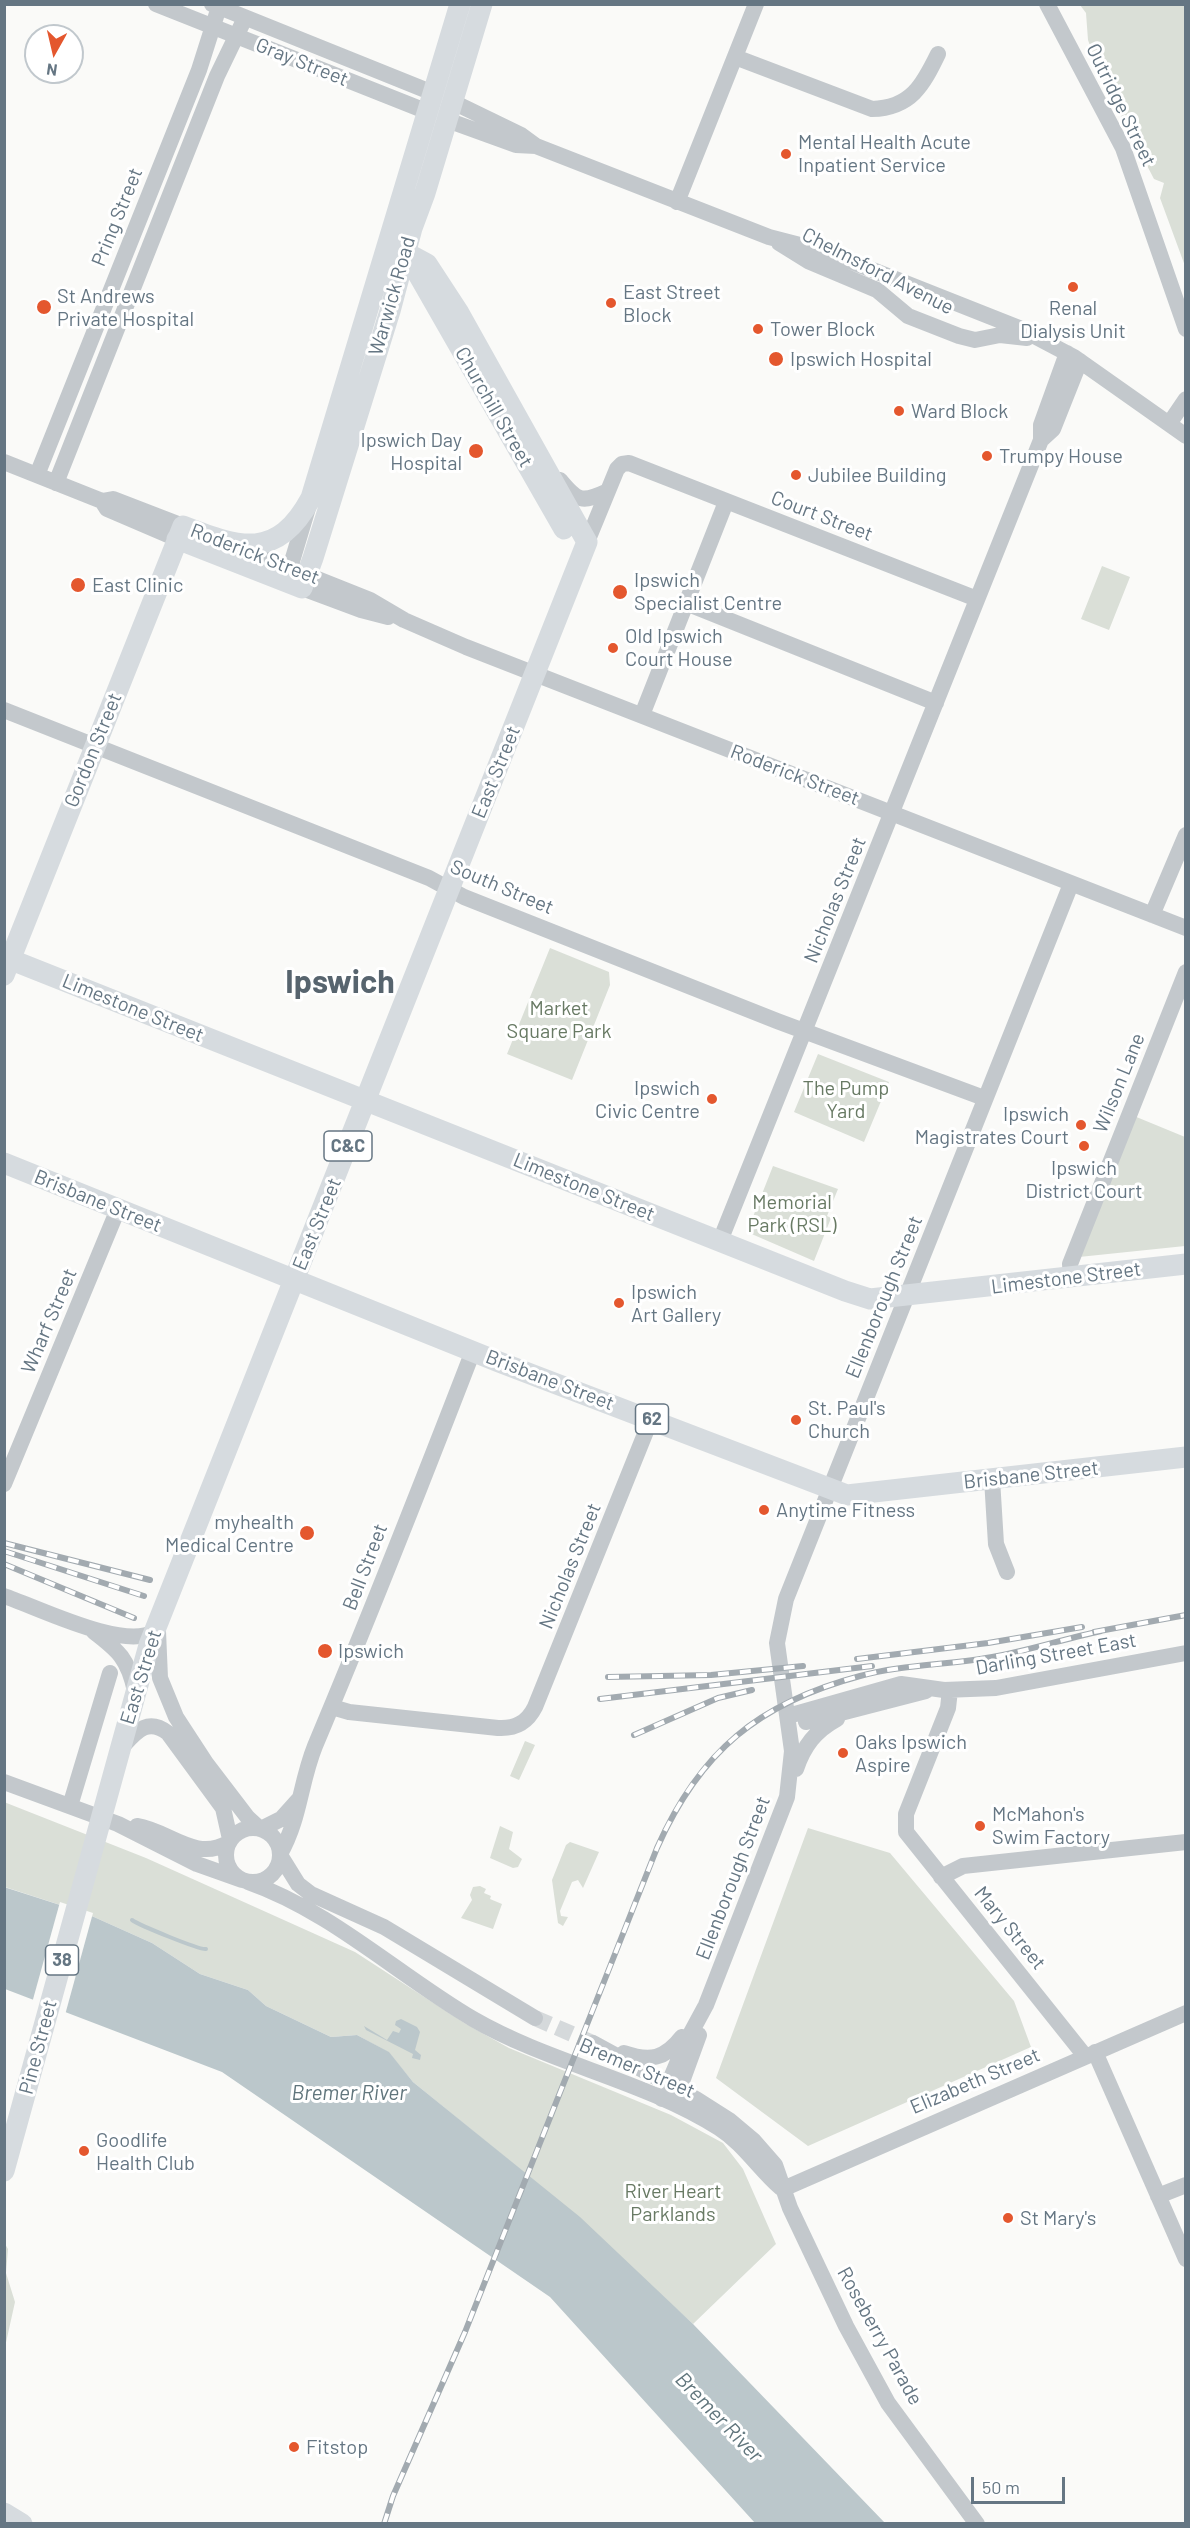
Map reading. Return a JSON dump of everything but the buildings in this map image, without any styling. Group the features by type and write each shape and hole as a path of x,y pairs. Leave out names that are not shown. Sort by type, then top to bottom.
{"main road":[{"name":"Warwick Road","path":"296,578 336,453 390,311 405,254 426,193 460,4"},
{"name":"Warwick Road","path":"311,498 336,453 380,270 398,211 482,4"},
{"name":"Churchill Street","path":"426,193 423,235 440,281"},
{"path":"380,270 391,257 405,254 397,233 398,211"},
{"name":"Churchill Street","path":"405,254 424,261 440,281 549,469 584,550"},
{"name":"Churchill Street","path":"405,254 584,550"},
{"path":"390,311 400,297 413,290 424,293 437,306"},
{"path":"222,541 258,545 276,539 294,525 311,498"},
{"name":"Roderick Street","path":"180,533 296,578"},
{"name":"Roderick Street","path":"180,533 222,541"},
{"name":"Gordon Street","path":"7,963 180,533"},
{"name":"East Street","path":"119,1750 135,1691 156,1628 584,550"},
{"name":"Limestone Street","path":"7,963 366,1101 845,1292 870,1299 1185,1264"},
{"name":"Brisbane Street","path":"4,1163 473,1351 847,1495 1185,1458"},
{"name":"Pine Street","path":"4,2171 119,1750"},
{"path":"4,2513 22,2523"}],"street":[{"name":"Gray Street","path":"156,4 379,93 440,107"},
{"path":"677,202 756,4"},
{"name":"Outridge Street","path":"1047,4 1123,148 1180,307 1185,329"},
{"name":"Gray Street","path":"215,6 387,75 440,107"},
{"name":"Pring Street","path":"37,475 199,70 215,6"},
{"name":"Pring Street","path":"56,483 217,76 244,18"},
{"path":"735,57 858,105 886,108 919,90 938,54"},
{"path":"379,93 388,87 387,75"},
{"name":"Chelmsford Avenue","path":"440,107 516,145 536,146 677,202 773,238 820,250 970,309 1073,357 1185,436"},
{"name":"Chelmsford Avenue","path":"773,238 808,261 883,294 908,316 972,340 1000,335 1040,340"},
{"path":"896,307 894,291 901,281"},
{"path":"970,309 982,326 980,334 972,340"},
{"name":"Nicholas Street","path":"720,1241 1041,440 1040,427 1073,357"},
{"path":"1169,424 1185,399"},
{"name":"Roderick Street","path":"4,462 102,501 113,499 180,533"},
{"name":"East Street","path":"584,550 608,491 622,464 631,464 651,472"},
{"path":"549,469 573,496 580,499 588,500 608,491"},
{"name":"Court Street","path":"651,472 978,599"},
{"name":"Warwick Road","path":"296,578 311,498"},
{"path":"642,715 726,502"},
{"name":"Roderick Street","path":"222,541 296,578 370,600 404,620 535,674 1185,928"},
{"path":"686,603 936,703"},
{"name":"South Street","path":"4,710 429,878 450,890 777,1022 804,1029 984,1098"},
{"path":"1152,915 1185,835"},
{"name":"Ellenborough Street","path":"670,2094 694,2051 706,2005 781,1818 789,1785 792,1719 777,1643 786,1599 1071,884"},
{"name":"Wilson Lane","path":"1071,1278 1071,1264 1185,972"},
{"name":"Wharf Street","path":"4,1484 118,1209"},
{"name":"Bell Street","path":"280,1854 296,1822 308,1764 473,1351"},
{"name":"Nicholas Street","path":"332,1707 349,1712 498,1728 520,1725 535,1707 651,1419"},
{"path":"992,1479 996,1544 1007,1572"},
{"path":"4,1596 91,1629 140,1638 156,1628 160,1678 176,1717 206,1763 248,1818 274,1839 295,1879 311,1894 384,1927 536,2018"},
{"path":"91,1629 120,1651 132,1674 135,1691"},
{"name":"Darling Street East","path":"792,1719 804,1723 941,1690 1026,1683 1185,1653"},
{"name":"East Street","path":"70,1806 110,1673"},
{"name":"Darling Street East","path":"792,1719 901,1684 941,1690"},
{"name":"Mary Street","path":"941,1690 948,1708 906,1814 904,1827 941,1876 1090,2054 1158,2196 1185,2259"},
{"name":"Darling Street East","path":"789,1785 802,1752 816,1733 851,1711"},
{"path":"119,1750 134,1734 149,1726 160,1727 168,1733 220,1803 226,1817 229,1841 225,1856 231,1872 245,1881 268,1877 278,1865 280,1854"},
{"name":"Bremer Street","path":"4,1782 118,1824 197,1864 245,1881 310,1912 485,2025 670,2094"},
{"name":"Bell Street","path":"261,1829 281,1819 299,1799"},
{"name":"Bremer Street","path":"118,1824 150,1829 199,1850 215,1849 229,1841"},
{"path":"229,1841 241,1830 261,1829"},
{"path":"941,1876 963,1866 1185,1842"},
{"name":"Ellenborough Street","path":"595,2044 651,2060 674,2048 706,2005"},
{"name":"Elizabeth Street","path":"783,2189 1185,2013"},
{"name":"Bremer Street","path":"595,2044 732,2138 783,2189"},
{"path":"1158,2196 1185,2185"},
{"name":"Roseberry Parade","path":"783,2189 846,2326 888,2403 977,2523"}],"green space":[{"path":"1080,5 1185,5 1185,266 1160,198 1164,183 1154,179 1117,108 1119,93 1105,88 1088,40 1086,13"},
{"path":"1102,566 1130,577 1109,630 1081,619"},
{"name":"Market Square Park","path":"550,948 609,972 610,985 572,1080 507,1054"},
{"name":"The Pump Yard","path":"818,1054 889,1082 864,1142 794,1112"},
{"path":"1134,1116 1185,1137 1185,1246 1079,1257"},
{"name":"Memorial Park (RSL)","path":"773,1166 838,1189 827,1216 831,1218 814,1261 747,1232"},
{"path":"525,1741 535,1745 519,1780 510,1776"},
{"name":"River Heart Parklands","path":"4,1802 146,1858 355,1952 466,2024 509,2048 671,2115 723,2143 743,2169 776,2244 693,2324 549,2193 413,2082 388,2052 357,2035 331,2037 266,2006 248,1990 200,1974 152,1943 85,1913 5,1887"},
{"path":"500,1826 513,1832 509,1849 522,1859 518,1867 513,1868 490,1858"},
{"path":"808,1828 890,1853 1014,2001 1031,2047 808,2146 716,2078"},
{"path":"570,1842 599,1852 583,1888 578,1880 572,1882 560,1911 561,1916 568,1917 563,1926 558,1923 552,1880 566,1845"},
{"path":"480,1886 486,1889 484,1893 491,1896 490,1899 502,1904 493,1929 461,1918 472,1900 470,1895 473,1887"},
{"path":"5,2244 8,2249 6,2273 15,2302 5,2347"}],"water":[{"name":"Bremer River","path":"4,1887 85,1913 152,1943 200,1974 248,1990 266,2006 331,2037 357,2035 389,2052 413,2082 580,2217 693,2324 885,2523 755,2523 550,2297 222,2072 5,1989"},
{"path":"401,2019 417,2027 420,2032 415,2050 421,2055 420,2060 412,2058 413,2054 366,2030 364,2026 387,2040 393,2031 399,2033 401,2029 395,2025 396,2021"}],"pier":[{"path":"60,1902 93,1913 65,2015 32,2003"}],"waterway":[{"path":"132,1920 169,1937 206,1949"}],"tunnel":[{"path":"535,2018 593,2043"}],"railway":[{"path":"4,1543 150,1580"},
{"path":"4,1551 144,1596"},
{"path":"4,1564 134,1618"},
{"path":"1094,1632 1186,1615"},
{"path":"857,1659 988,1643 1082,1627"},
{"path":"384,2524 393,2496 465,2332 657,1848 674,1814 713,1758 763,1717 824,1687 875,1672 1001,1655 1101,1631"},
{"path":"608,1677 711,1675 803,1666"},
{"path":"600,1699 872,1666"},
{"path":"634,1735 718,1698 752,1690"}],"place":[{"name":"Mental Health Acute Inpatient Service","path":"786,154"},
{"name":"Renal Dialysis Unit","path":"1073,287"},
{"name":"East Street Block","path":"611,303"},
{"name":"St Andrews Private Hospital","path":"44,307"},
{"name":"Tower Block","path":"758,329"},
{"name":"Ipswich Hospital","path":"776,359"},
{"name":"Ward Block","path":"899,411"},
{"name":"Ipswich Day Hospital","path":"476,451"},
{"name":"Trumpy House","path":"987,456"},
{"name":"Jubilee Building","path":"796,475"},
{"name":"East Clinic","path":"78,585"},
{"name":"Ipswich Specialist Centre","path":"620,592"},
{"name":"Old Ipswich Court House","path":"613,648"},
{"name":"Ipswich Civic Centre","path":"712,1099"},
{"name":"Ipswich Magistrates Court","path":"1081,1125"},
{"name":"Ipswich District Court","path":"1084,1146"},
{"name":"Ipswich Art Gallery","path":"619,1303"},
{"name":"St. Paul's Church","path":"796,1420"},
{"name":"Anytime Fitness","path":"764,1510"},
{"name":"myhealth Medical Centre","path":"307,1533"},
{"name":"Ipswich","path":"325,1651"},
{"name":"Oaks Ipswich Aspire","path":"843,1753"},
{"name":"McMahon's Swim Factory","path":"980,1826"},
{"name":"Goodlife Health Club","path":"84,2151"},
{"name":"St Mary's","path":"1008,2218"},
{"name":"Fitstop","path":"294,2447"}],"district":[{"name":"Ipswich","path":"340,982"}]}
